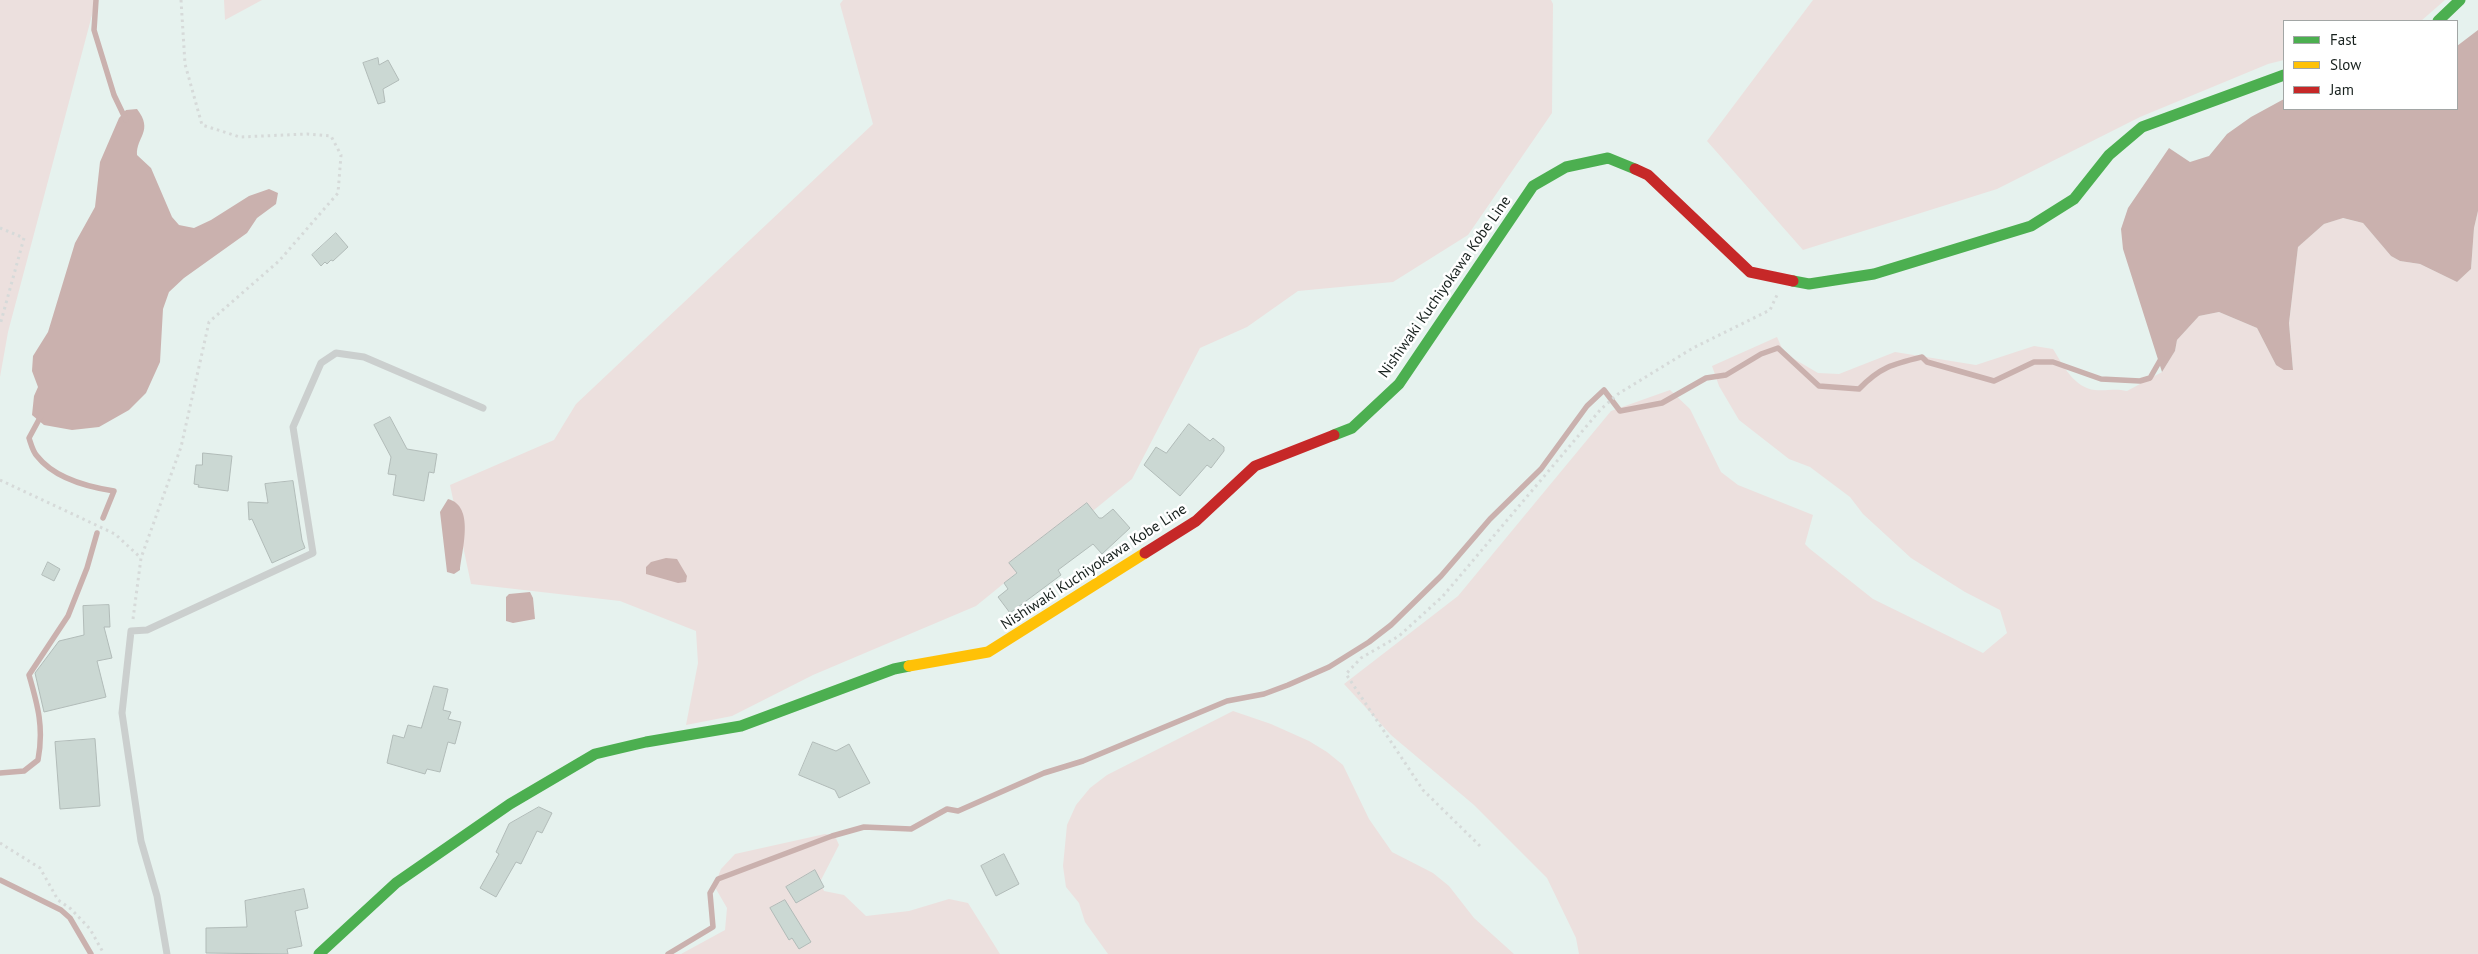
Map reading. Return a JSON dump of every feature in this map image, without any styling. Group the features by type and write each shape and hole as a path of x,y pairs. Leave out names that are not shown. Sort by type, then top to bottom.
{"main road":[{"path":"2439,20 2460,0"},
{"name":"Nishiwaki Kuchiyokawa Kobe Line","path":"319,954 396,883 510,804 595,754 646,742 741,726 894,670 988,652 1196,521 1255,466 1352,428 1399,384 1533,186 1566,167 1608,158 1648,175 1750,272 1809,284 1874,274 2031,226 2074,199 2109,155 2142,128 2283,75"}],"lane":[{"path":"167,954 158,896 141,841 122,713 131,631 147,630 313,553 293,427 321,363 336,353 364,357 483,408"}],"path":[{"path":"131,631 142,558 181,447 209,322 279,260 338,193 342,155 331,136 306,134 240,137 202,126 185,64 181,0"},
{"path":"0,228 24,238 0,325"},
{"path":"1480,846 1423,790 1346,674 1361,658 1399,636 1443,596 1601,410 1618,394 1693,348 1770,310 1786,279"},
{"path":"0,480 115,534 142,558"},
{"path":"0,843 40,868 58,900 72,910 90,929 104,954"}],"shaded area":[{"path":"0,0 96,0 8,332 0,377"},
{"path":"224,0 262,0 225,20"},
{"path":"843,0 1551,0 1553,4 1552,113 1468,235 1393,282 1298,291 1247,327 1200,348 1132,479 976,606 813,675 732,716 686,725 698,663 696,631 620,601 471,584 450,485 554,440 576,404 873,124 840,4"},
{"path":"1813,0 2445,0 2422,20 2283,20 2283,60 2268,64 2140,117 1997,189 1803,250 1707,141"},
{"path":"2478,30 2478,211 2474,228 2471,269 2457,282 2420,264 2400,261 2391,256 2363,223 2343,218 2324,224 2298,247 2289,323 2293,370 2284,370 2276,365 2257,328 2219,312 2199,316 2177,340 2175,351 2162,372 2123,249 2121,229 2128,208 2169,148 2190,162 2209,156 2227,134 2251,117 2283,100 2283,110 2458,110 2458,45"},
{"path":"137,109 142,117 144,128 137,149 137,155 151,168 172,217 179,225 194,228 211,220 249,196 269,189 278,193 276,204 257,218 247,233 184,278 169,292 163,309 160,362 146,393 129,410 99,427 72,430 44,425 32,415 34,396 38,387 32,371 33,356 48,332 75,243 95,207 100,162 119,118 126,110"},
{"path":"2478,211 2478,954 1579,954 1576,938 1547,878 1474,805 1391,735 1344,684 1458,596 1611,411 1670,390 1690,409 1721,472 1738,485 1813,515 1805,544 1810,549 1873,599 1983,653 2007,633 2000,610 1965,592 1911,558 1863,514 1850,497 1810,467 1789,459 1739,420 1719,386 1712,366 1777,337 1784,353 1818,373 1839,374 1895,352 1976,365 2034,346 2053,349 2070,375 2081,385 2095,390 2127,391 2162,372 2175,351 2177,340 2199,316 2219,312 2257,328 2276,365 2293,369 2289,323 2298,247 2324,224 2342,218 2363,223 2391,256 2400,261 2420,264 2457,282 2471,269 2474,228"},
{"path":"448,499 456,503 462,510 465,529 460,570 454,574 447,572 440,512"},
{"path":"666,558 677,559 687,576 686,582 678,583 646,574 646,567 651,562"},
{"path":"530,592 533,598 535,619 513,623 506,621 506,597 509,594"},
{"path":"1233,711 1271,724 1309,741 1343,765 1369,819 1392,852 1433,873 1449,886 1474,918 1514,954 1108,954 1085,922 1079,903 1066,887 1063,866 1067,825 1076,805 1090,788 1107,775"},
{"path":"825,834 835,836 839,845 820,882 824,891 844,895 866,916 909,911 949,899 968,903 1000,954 681,954 725,930 727,908 716,889 717,879 721,869 735,854"}],"building":[{"path":"378,58 379,65 388,60 399,80 383,89 385,102 378,104 363,63"},
{"path":"336,233 348,247 333,261 331,260 327,264 325,262 321,266 312,255"},
{"path":"390,417 407,449 437,454 434,473 429,472 424,501 393,495 396,475 388,474 391,457 374,425"},
{"path":"1189,424 1210,441 1213,438 1224,447 1224,451 1211,468 1207,465 1180,496 1144,465 1156,447 1166,453"},
{"path":"203,453 232,456 228,491 198,487 199,485 194,484 196,465 202,465"},
{"path":"293,481 302,540 305,548 272,563 252,519 249,520 248,502 268,503 265,484"},
{"path":"1087,503 1099,518 1102,518 1113,509 1130,528 1102,554 1093,544 1058,570 1061,575 1010,613 998,597 1008,589 1004,583 1017,573 1009,563"},
{"path":"48,562 60,569 54,581 42,575"},
{"path":"109,605 110,627 104,627 112,658 97,661 106,697 44,712 35,673 59,641 84,635 83,606"},
{"path":"434,686 448,689 443,710 451,712 448,719 461,722 455,744 448,742 440,772 427,769 425,774 387,763 393,735 404,738 408,725 421,728"},
{"path":"95,739 100,806 60,809 55,742"},
{"path":"813,742 836,751 849,744 870,783 839,798 835,790 799,775"},
{"path":"539,807 552,813 542,833 537,831 521,864 516,862 496,897 480,888 499,854 496,852 509,824"},
{"path":"1004,854 1019,884 996,896 981,866"},
{"path":"815,870 824,887 796,903 786,887"},
{"path":"304,889 308,908 295,911 302,946 287,949 288,954 206,953 206,928 247,927 245,901"},
{"path":"785,900 811,942 799,949 792,938 789,940 770,908"}],"waterway":[{"path":"96,0 94,30 114,95 126,120"},
{"path":"668,954 713,927 710,893 718,879 832,836 864,827 911,829 947,809 958,811 1044,773 1083,761 1227,701 1264,694 1329,667 1369,642 1391,625 1441,576 1490,519 1541,469 1587,406 1604,390 1620,411 1662,403 1706,378 1726,375 1761,354 1778,348 1819,386 1859,389 1888,367 1922,357 1927,362 1994,381 2034,362 2053,362 2101,379 2140,381 2150,378 2162,357"},
{"path":"42,414 29,438 34,452 44,464 62,476 93,487 114,491 103,518"},
{"path":"0,773 24,771 38,760 40,748 39,717 29,675 68,616 87,568 97,533"},
{"path":"0,880 61,910 70,918 91,954"}],"traffic: fast":[{"path":"2439,20 2460,0"},
{"path":"1793,281 1809,284 1874,274 2031,226 2074,199 2109,155 2142,127 2283,75"},
{"path":"1334,435 1352,428 1399,384 1533,186 1566,167 1608,158 1635,169"},
{"path":"319,954 396,883 510,804 595,754 646,742 741,726 894,669 909,666"}],"traffic: slow":[{"path":"909,666 988,652 1145,553"}],"traffic: jam":[{"path":"1635,169 1648,175 1750,272 1793,281"},
{"path":"1145,553 1196,521 1255,466 1334,435"}]}
